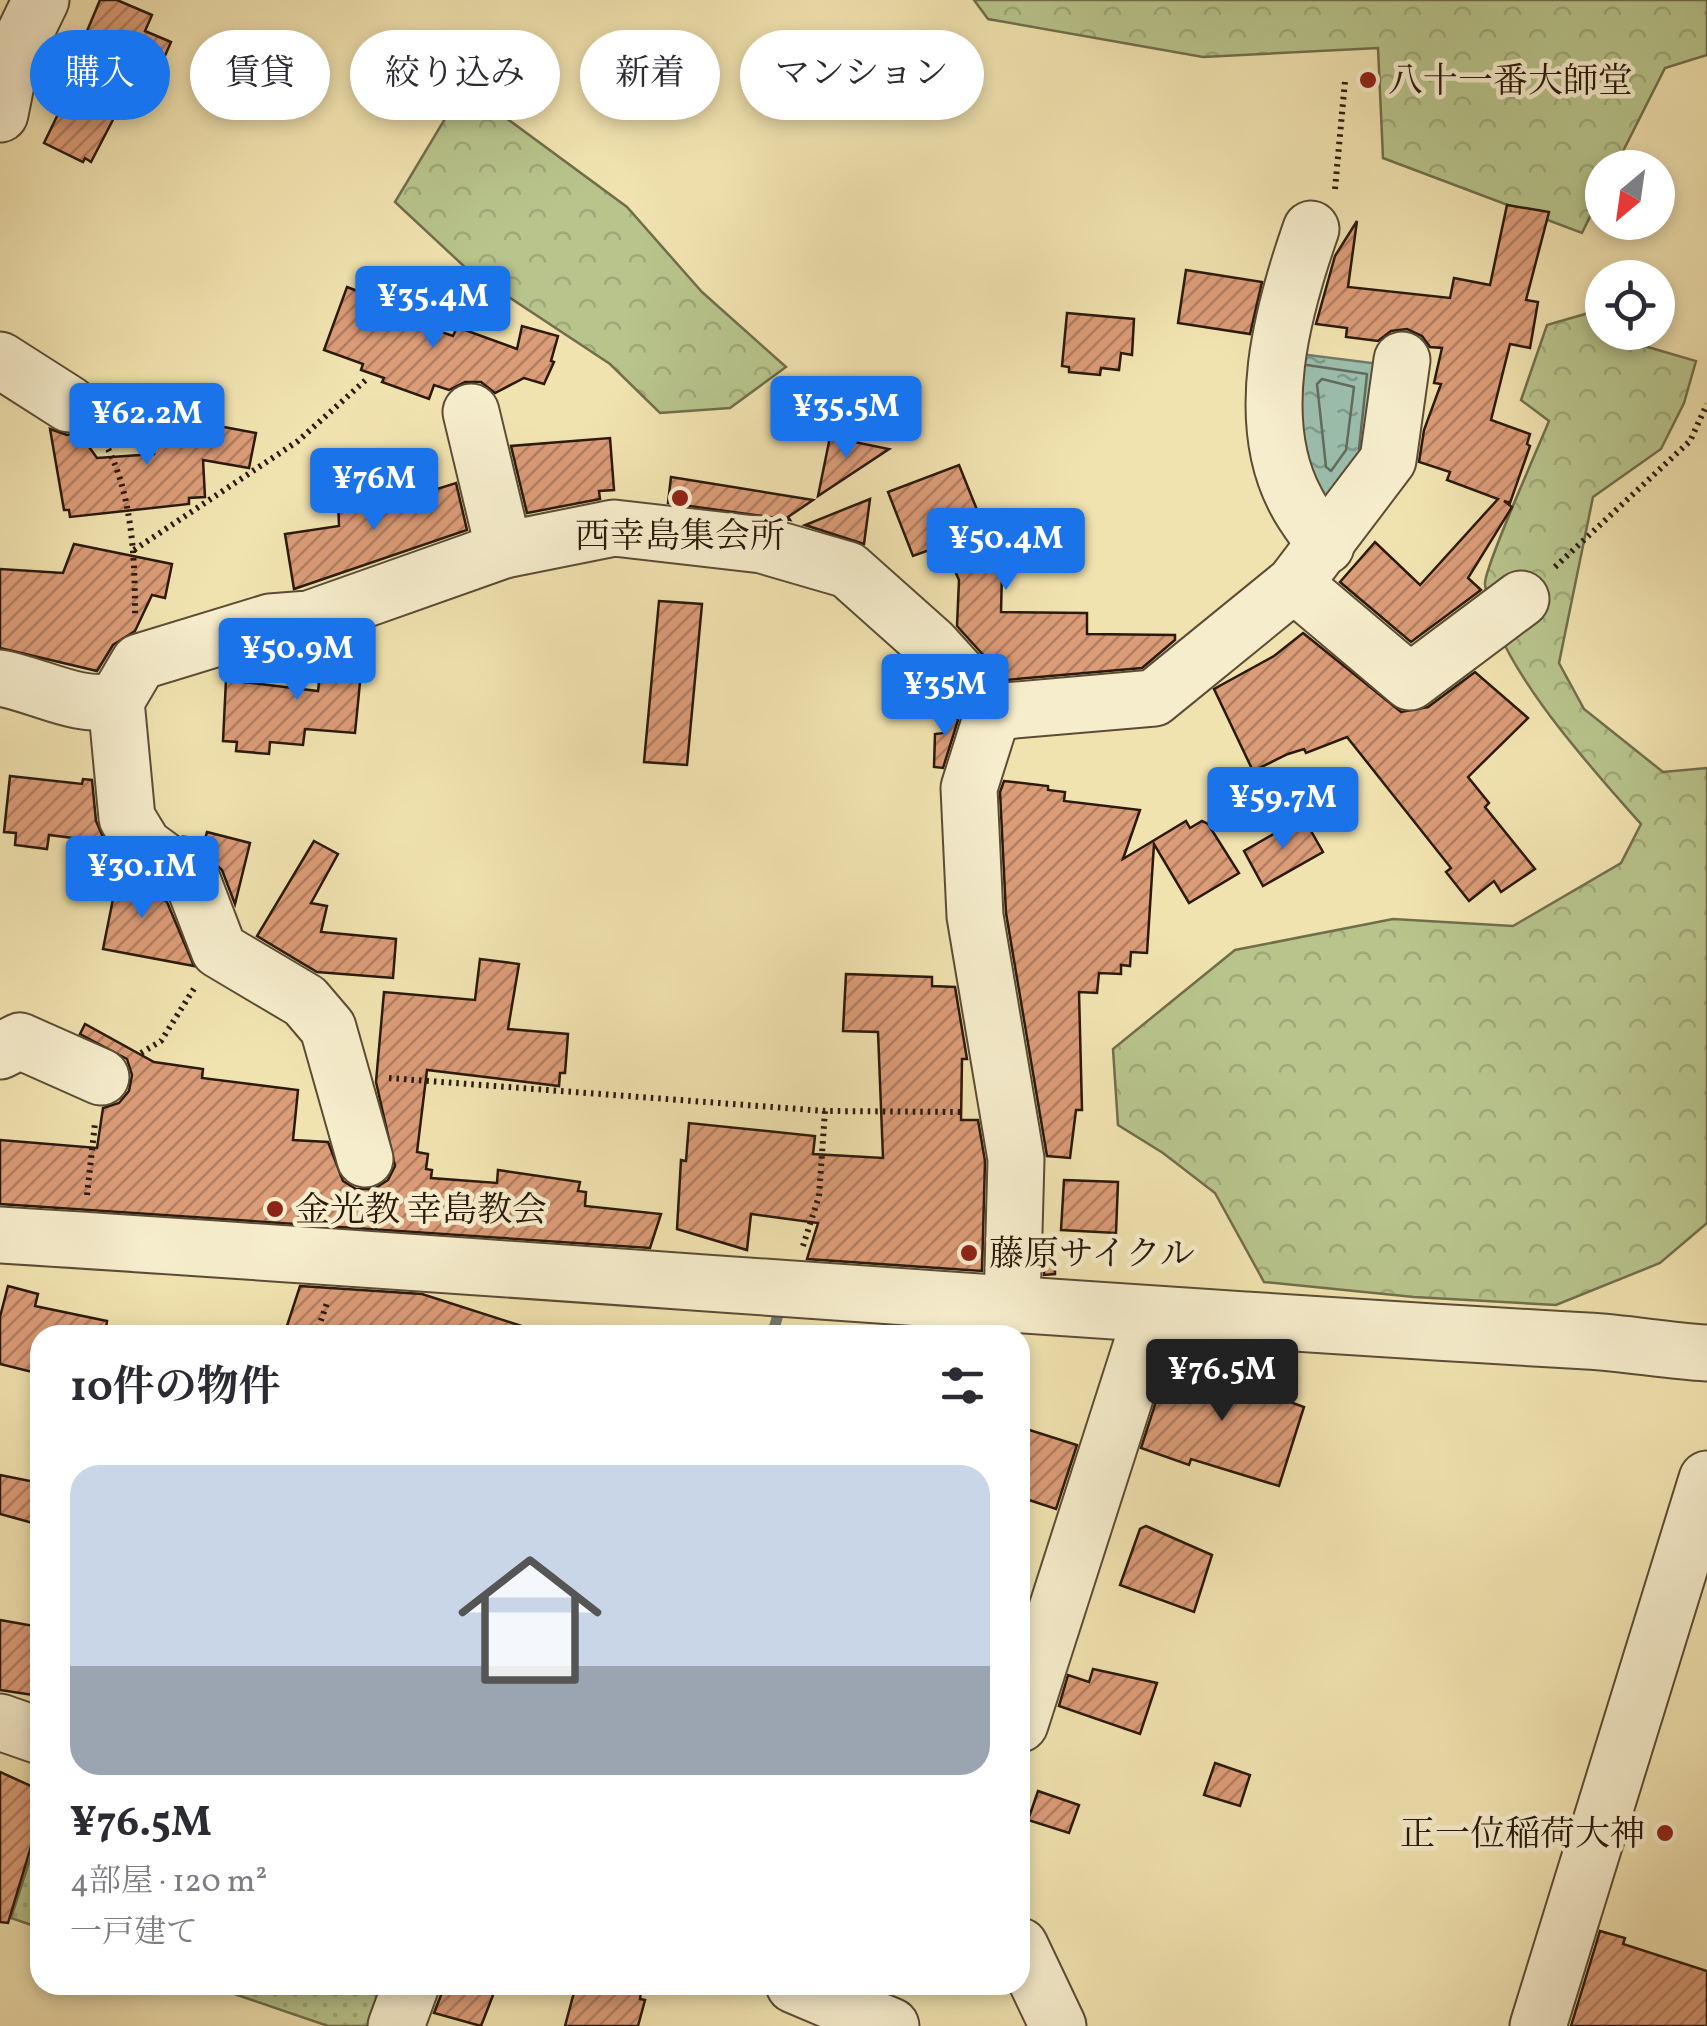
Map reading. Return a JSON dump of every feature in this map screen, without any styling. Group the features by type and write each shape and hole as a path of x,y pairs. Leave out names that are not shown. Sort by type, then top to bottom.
{"street":[{"path":"4,80 42,0"},
{"path":"1306,244 1278,338 1279,445 1310,565 1410,682 1522,598"},
{"path":"0,360 69,404"},
{"path":"993,712 1154,698 1310,565 1388,460 1402,360"},
{"path":"471,412 504,550"},
{"path":"0,678 35,684 94,706 128,682 270,622 309,619 504,550 614,528 762,545 848,570 931,644 993,712"},
{"path":"128,682 126,818 144,846 193,882 218,950 305,1000 318,1013 328,1028 365,1159"},
{"path":"993,712 969,788 975,916 1016,1159 1012,1306"},
{"path":"0,1051 20,1041 101,1077"},
{"path":"0,1236 343,1255 789,1313 1012,1306 1609,1342 1707,1353"},
{"path":"1030,1693 1150,1316"},
{"path":"1538,2026 1707,1479"},
{"path":"0,1722 30,1732"},
{"path":"1030,1967 1058,2026"},
{"path":"396,2026 407,1995"},
{"path":"822,1995 873,2013"}],"path":[{"path":"1306,244 1332,223 1345,81"},
{"path":"134,550 298,441 368,378"},
{"path":"69,404 88,417 114,457 134,550 128,682"},
{"path":"1522,598 1690,441 1707,404"},
{"path":"81,1240 101,1077 160,1041 218,950"},
{"path":"338,1068 394,1078 824,1111 1006,1113"},
{"path":"789,1313 820,1196 824,1111"}],"green space":[{"path":"974,0 1707,0 1707,55 1665,68 1624,150 1585,150 1582,233 1383,158 1378,48 1203,57 988,19"},
{"path":"444,120 509,120 627,207 702,292 786,367 730,408 660,413 610,364 468,270 395,202"},
{"path":"1585,314 1585,350 1658,350 1696,361 1684,403 1661,449 1593,497 1559,663 1584,709 1663,772 1707,768 1707,1223 1660,1263 1556,1305 1414,1297 1264,1282 1215,1193 1118,1125 1113,1049 1235,950 1393,919 1513,926 1621,863 1641,824 1571,743 1524,678 1491,613 1485,584 1502,532 1549,421 1521,400 1547,325"},
{"path":"30,1859 30,1925 11,1918"},
{"path":"237,1995 397,1995 386,2026 328,2026"}],"water":[{"path":"1292,353 1380,364 1367,458 1331,519 1306,481"}],"building":[{"path":"100,0 117,0 152,15 145,30 87,30"},
{"path":"55,120 113,120 91,162 44,143"},
{"path":"1507,205 1549,212 1526,300 1538,302 1530,348 1510,344 1491,420 1530,434 1530,446 1510,503 1504,501 1512,507 1468,578 1481,590 1411,642 1340,582 1375,542 1420,585 1498,499 1447,480 1450,472 1419,462 1424,430 1441,384 1434,383 1442,348 1430,347 1422,336 1407,329 1391,331 1378,341 1346,337 1347,328 1316,324 1335,256 1357,221 1348,287 1450,298 1454,278 1490,285"},
{"path":"1186,270 1262,282 1250,334 1178,323"},
{"path":"347,287 381,300 378,310 453,336 457,327 517,349 522,326 558,336 551,361 554,362 544,384 524,378 495,393 481,382 465,382 449,390 434,385 429,399 382,382 384,378 361,370 363,364 324,350"},
{"path":"1067,313 1134,319 1132,355 1121,353 1119,370 1101,368 1100,375 1069,372 1069,367 1062,366"},
{"path":"160,415 256,433 249,468 203,460 205,497 189,498 189,504 70,517 69,510 64,510 50,429 67,435 79,433 97,458 154,454"},
{"path":"830,437 889,449 818,496"},
{"path":"610,438 614,490 599,491 600,499 527,513 511,446"},
{"path":"959,465 1002,572 1001,612 1087,613 1087,634 1175,635 1175,640 1142,668 1006,680 957,626 959,580 943,545 913,556 888,492"},
{"path":"671,477 813,500 788,517 790,520 668,503"},
{"path":"456,483 467,530 294,589 285,534 339,526 338,500 374,496 376,508"},
{"path":"870,499 864,544 805,525"},
{"path":"74,544 172,564 165,598 152,595 135,631 113,645 97,671 0,648 0,569 63,573"},
{"path":"659,601 702,604 687,765 644,762"},
{"path":"365,632 355,733 305,729 303,745 270,742 269,754 236,751 237,742 223,741 226,680 318,691 323,647"},
{"path":"1303,633 1401,712 1428,707 1475,672 1528,718 1468,777 1489,803 1485,807 1535,869 1501,892 1494,881 1469,901 1446,872 1451,868 1347,737 1306,753 1304,749 1288,754 1253,771 1214,689 1274,656"},
{"path":"945,706 958,720 943,768 934,767 935,734 944,733"},
{"path":"10,776 82,784 83,779 92,780 96,821 105,842 49,835 47,849 15,845 16,833 4,832"},
{"path":"1004,781 1048,786 1048,790 1065,792 1064,801 1140,810 1123,859 1186,821 1190,828 1202,821 1208,824 1239,873 1189,903 1154,844 1147,953 1131,952 1130,966 1121,965 1121,974 1099,973 1097,993 1079,992 1082,1110 1076,1110 1070,1158 1047,1156 1006,913 1000,792"},
{"path":"1303,817 1323,852 1263,886 1244,851"},
{"path":"207,832 250,843 235,904 222,870 185,837 205,839"},
{"path":"314,841 338,854 311,903 327,906 321,932 396,939 393,978 317,972 257,936"},
{"path":"110,851 125,871 167,902 194,966 103,949 117,879 108,878"},
{"path":"480,959 519,964 508,1029 568,1034 565,1073 560,1073 559,1086 427,1070 417,1152 428,1154 426,1169 432,1170 431,1178 497,1183 498,1170 580,1182 578,1191 586,1192 585,1206 661,1214 650,1248 0,1204 0,1140 97,1148 103,1108 119,1103 129,1091 132,1075 127,1059 80,1034 85,1024 154,1062 203,1069 202,1078 298,1090 293,1140 328,1142 343,1181 356,1189 374,1189 388,1180 395,1166 376,1082 384,992 475,1000"},
{"path":"846,974 932,977 932,986 955,987 967,1059 962,1059 961,1120 978,1120 985,1161 982,1271 807,1259 818,1223 751,1214 747,1250 677,1229 681,1160 686,1161 689,1123 815,1136 813,1154 883,1158 878,1032 843,1031"},
{"path":"1064,1180 1118,1182 1116,1233 1061,1230"},
{"path":"1045,1239 1055,1239 1055,1274 1044,1275"},
{"path":"8,1286 38,1294 35,1306 107,1321 106,1325 30,1325 30,1372 0,1364 0,1317"},
{"path":"300,1286 422,1294 519,1325 287,1325"},
{"path":"1170,1358 1304,1407 1279,1486 1191,1459 1189,1465 1141,1448"},
{"path":"1030,1430 1077,1445 1056,1509 1030,1500"},
{"path":"0,1475 30,1481 30,1522 0,1514"},
{"path":"1146,1526 1212,1555 1194,1612 1120,1585 1140,1529"},
{"path":"0,1620 30,1625 30,1694 0,1690"},
{"path":"1093,1669 1157,1683 1140,1734 1059,1706 1068,1675 1089,1682"},
{"path":"1215,1763 1250,1775 1240,1806 1204,1795"},
{"path":"0,1772 30,1786 30,1850 8,1923 0,1922"},
{"path":"1038,1791 1079,1805 1069,1833 1030,1821"},
{"path":"1600,1931 1625,1938 1623,1944 1707,1971 1707,2026 1571,2026"},
{"path":"441,1995 493,1995 481,2026 434,2013"},
{"path":"573,1995 641,1995 640,1999 645,2000 638,2026 565,2026"}],"waterway":[{"path":"775,1325 778,1315"}],"place":[{"name":"八十一番大師堂","path":"1368,80"},
{"name":"西幸島集会所","path":"680,498"},
{"name":"金光教 幸島教会","path":"275,1209"},
{"name":"藤原サイクル","path":"969,1253"},
{"name":"正一位稲荷大神","path":"1665,1833"}]}
